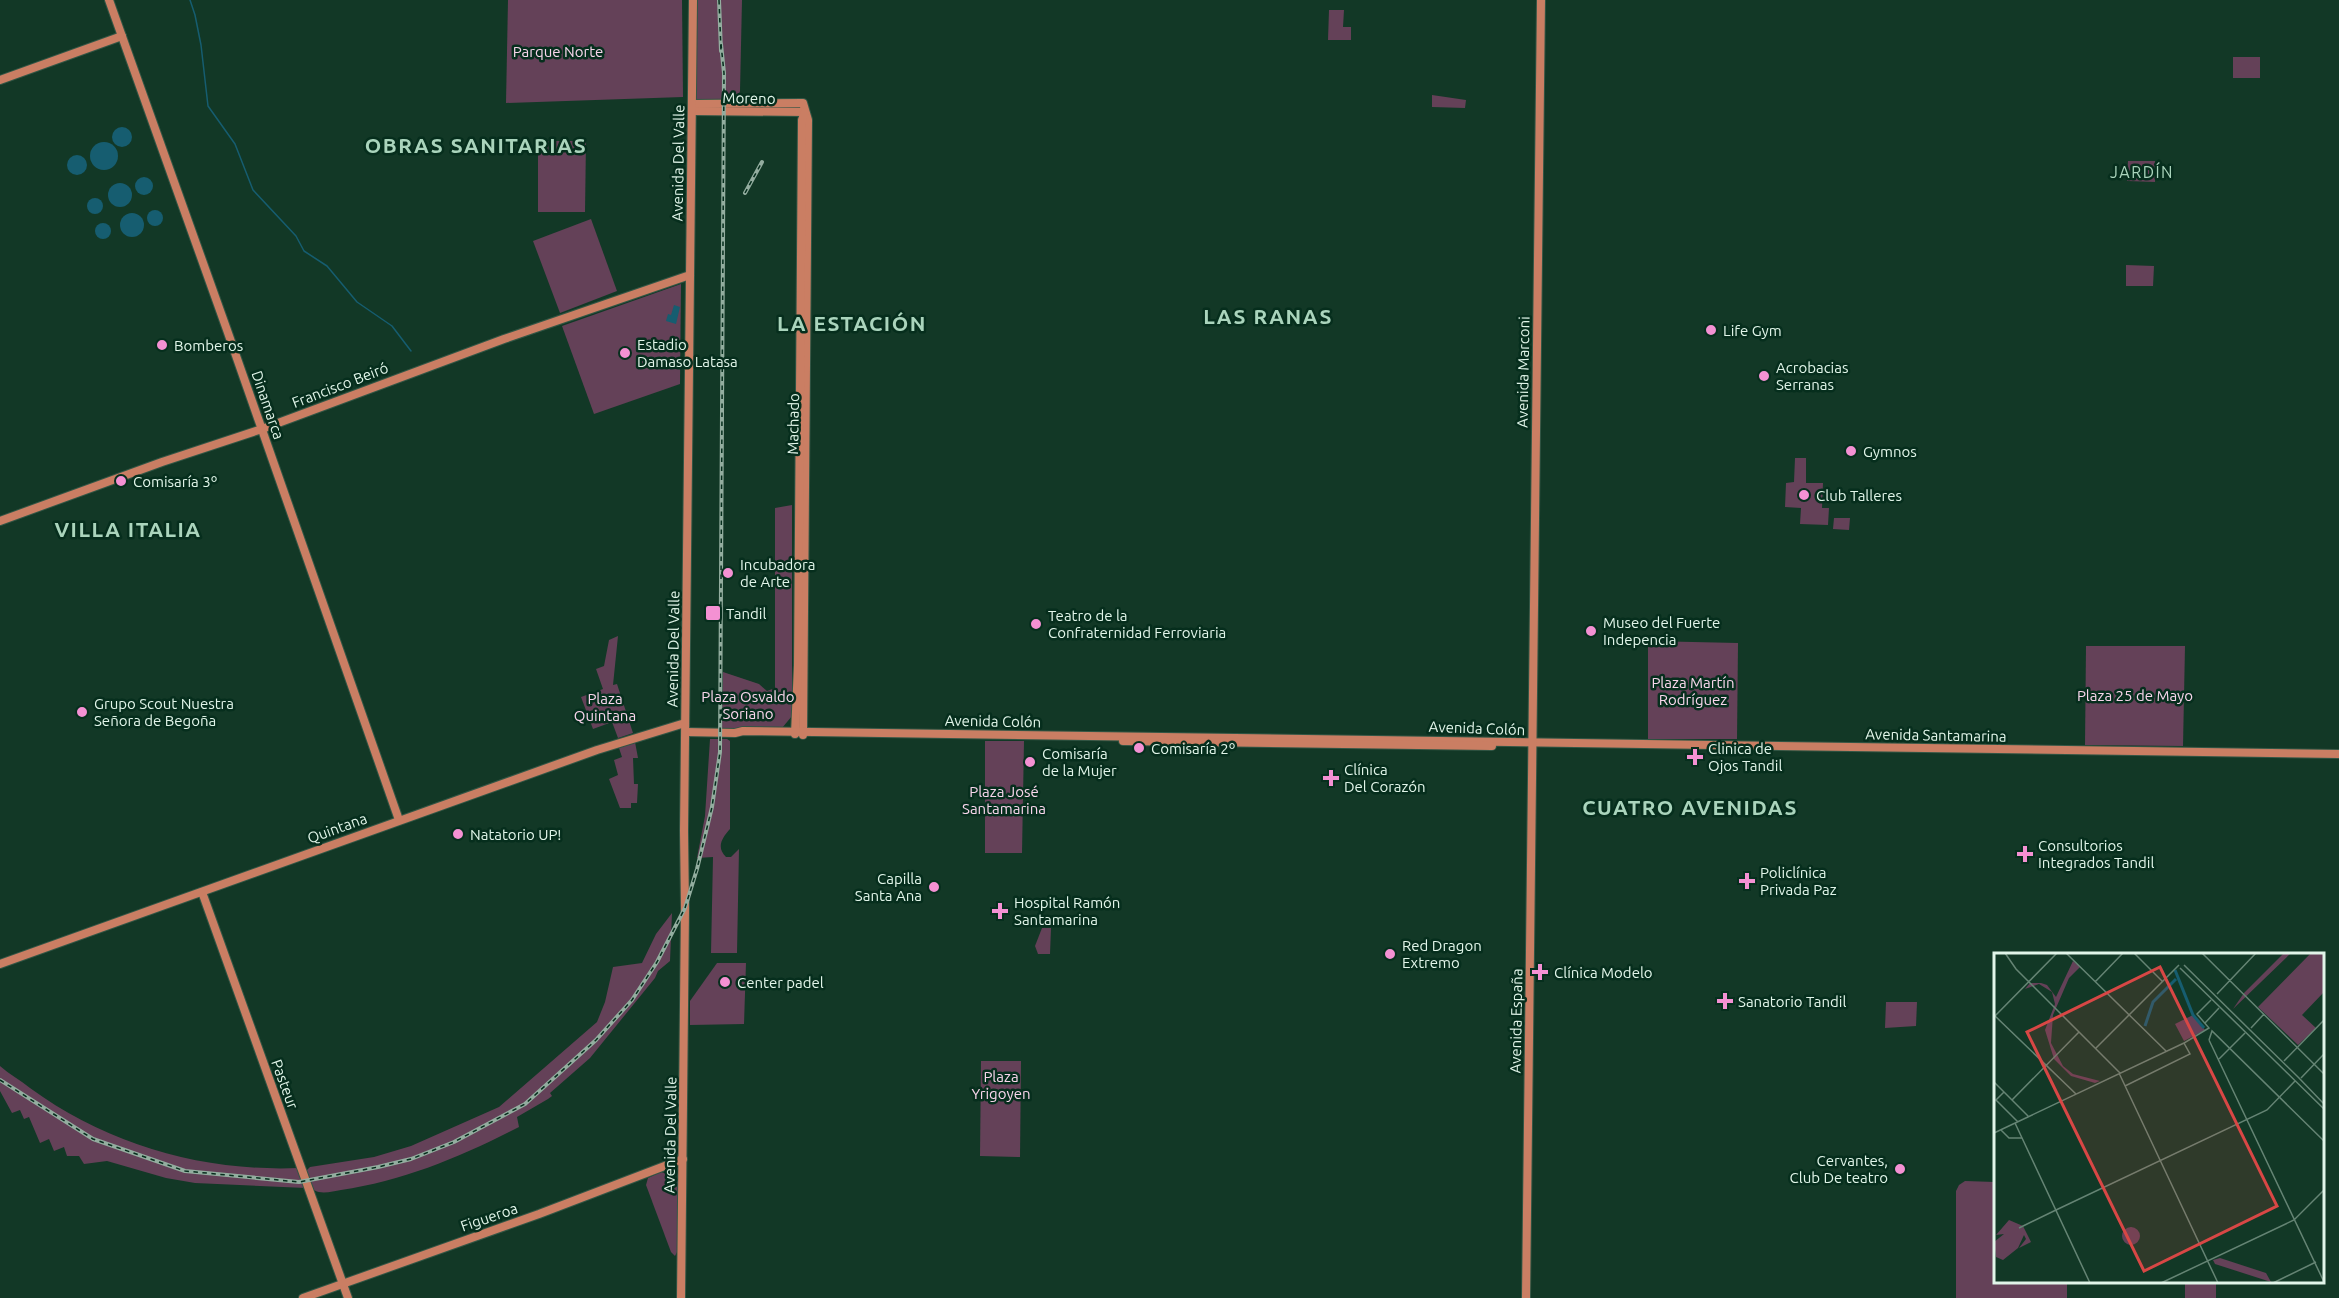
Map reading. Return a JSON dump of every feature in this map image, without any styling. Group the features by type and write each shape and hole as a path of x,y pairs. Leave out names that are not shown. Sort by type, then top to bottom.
{"street":[{"name":"Dinamarca","path":"109,0 399,820"},
{"name":"Avenida Del Valle","path":"681,1298 693,0"},
{"name":"Avenida Marconi","path":"1533,744 1540,0"},
{"path":"0,80 122,36"},
{"name":"Moreno","path":"693,108 803,103"},
{"name":"Machado","path":"799,734 808,142 808,120 803,103"},
{"name":"Moreno","path":"693,108 805,112"},
{"name":"Francisco Beiró","path":"0,521 690,275"},
{"name":"Avenida Colón","path":"686,728 735,733 743,731 799,734 1423,740 1533,744"},
{"name":"Quintana","path":"3,962 597,750 686,728"},
{"name":"Avenida Santamarina","path":"1533,744 2339,754"},
{"name":"Avenida España","path":"1526,1298 1533,744"},
{"name":"Pasteur","path":"202,892 348,1298"},
{"name":"Figueroa","path":"303,1298 344,1285 683,1159"}],"green space":[{"name":"Parque Norte","path":"508,0 682,0 683,97 506,103"},
{"path":"695,0 742,0 740,91 737,101 694,102"},
{"path":"1329,10 1344,10 1343,27 1351,27 1351,40 1328,40"},
{"path":"2233,57 2260,57 2260,78 2233,78"},
{"path":"1432,95 1466,100 1465,108 1432,107"},
{"path":"538,141 586,141 585,212 538,212"},
{"path":"2128,161 2155,161 2155,182 2127,181"},
{"path":"591,219 617,291 560,313 533,241"},
{"path":"2126,265 2154,266 2153,286 2126,286"},
{"path":"681,284 680,384 594,414 562,326"},
{"path":"1795,458 1806,458 1806,483 1823,483 1822,508 1829,508 1828,525 1800,524 1801,508 1785,507 1786,483 1794,482"},
{"name":"Plaza Osvaldo Soriano","path":"792,505 792,716 782,728 722,729 723,672 759,684 767,691 775,688 775,508"},
{"path":"1834,518 1850,518 1849,530 1833,529"},
{"name":"Plaza Quintana","path":"618,636 613,685 617,684 633,733 618,738 612,722 593,729 581,697 603,689 596,669 604,666 609,640"},
{"name":"Plaza Martín Rodríguez","path":"1648,641 1738,643 1737,739 1648,739"},
{"name":"Plaza 25 de Mayo","path":"2086,646 2185,646 2183,746 2085,745"},
{"path":"710,739 730,741 730,829 723,839 721,850 726,857 731,857 739,849 737,953 711,953 713,857 697,858 705,816"},
{"name":"Plaza José Santamarina","path":"985,741 1024,741 1022,853 985,853"},
{"path":"635,742 638,758 633,758 634,784 638,784 637,803 631,803 631,808 620,808 609,779 618,775 614,760 622,757 619,748"},
{"path":"672,913 670,961 658,971 655,978 590,1058 550,1093 552,1096 517,1117 519,1127 476,1148 410,1174 331,1192 314,1190 306,1171 310,1167 374,1157 411,1146 499,1107 597,1022 605,1002 613,967 642,963 656,934"},
{"path":"1042,928 1051,928 1050,954 1038,954 1035,946"},
{"name":"Center padel","path":"717,963 746,963 744,1024 690,1025 690,1001"},
{"path":"1886,1002 1917,1002 1916,1026 1885,1028"},
{"name":"Plaza Yrigoyen","path":"981,1061 1021,1061 1020,1157 980,1156"},
{"path":"0,1066 60,1108 124,1139 158,1151 227,1165 299,1168 306,1188 195,1183 166,1178 107,1161 84,1164 79,1156 67,1156 64,1147 54,1151 49,1139 40,1143 29,1117 24,1119 20,1110 12,1113 0,1091"},
{"path":"661,1172 675,1176 679,1185 675,1256 671,1252 646,1185 648,1178"},
{"path":"1965,1181 1994,1182 1994,1283 2067,1283 2067,1298 1956,1298 1956,1191"},
{"path":"2185,1283 2216,1283 2216,1298 2185,1298"}],"water":[{"path":"118,127 126,127 132,133 132,141 126,147 118,147 112,141 112,133"},
{"path":"104,142 114,146 118,156 114,166 104,170 94,166 90,156 94,146"},
{"path":"73,155 81,155 87,161 87,169 81,175 73,175 67,169 67,161"},
{"path":"144,177 150,180 153,186 150,192 144,195 138,192 135,186 138,180"},
{"path":"120,183 129,186 132,195 129,204 120,207 111,204 108,195 111,186"},
{"path":"95,198 101,200 103,206 101,212 95,214 89,212 87,206 89,200"},
{"path":"152,210 158,210 163,218 161,224 152,226 147,221 147,215"},
{"path":"132,213 141,216 144,225 141,234 132,237 123,234 120,225 123,216"},
{"path":"100,223 106,223 111,231 109,237 100,239 95,234 95,228"},
{"path":"674,305 680,307 676,324 666,321"}],"waterway":[{"path":"190,0 201,45 208,106 235,144 253,190 296,236 304,251 327,266 357,302 392,326 411,351"}],"railway":[{"path":"719,0 721,51"},
{"path":"0,1080 93,1139 185,1171 299,1182 411,1159 454,1142 525,1104 596,1040 632,1000 657,962 685,908 712,807 720,752 724,73 721,44"},
{"path":"745,193 762,162"}],"place":[{"name":"Life Gym","path":"1711,330"},
{"name":"Bomberos","path":"162,345"},
{"name":"Estadio Damaso Latasa","path":"625,353"},
{"name":"Acrobacias Serranas","path":"1764,376"},
{"name":"Gymnos","path":"1851,451"},
{"name":"Comisaría 3º","path":"121,481"},
{"name":"Club Talleres","path":"1804,495"},
{"name":"Incubadora de Arte","path":"728,573"},
{"name":"Tandil","path":"713,613"},
{"name":"Teatro de la Confraternidad Ferroviaria","path":"1036,624"},
{"name":"Museo del Fuerte Indepencia","path":"1591,631"},
{"name":"Grupo Scout Nuestra Señora de Begoña","path":"82,712"},
{"name":"Comisaría 2º","path":"1139,748"},
{"name":"Clinica de Ojos Tandil","path":"1695,757"},
{"name":"Comisaría de la Mujer","path":"1030,762"},
{"name":"Clínica Del Corazón","path":"1331,778"},
{"name":"Natatorio UP!","path":"458,834"},
{"name":"Consultorios Integrados Tandil","path":"2025,854"},
{"name":"Policlínica Privada Paz","path":"1747,881"},
{"name":"Capilla Santa Ana","path":"934,887"},
{"name":"Hospital Ramón Santamarina","path":"1000,911"},
{"name":"Red Dragon Extremo","path":"1390,954"},
{"name":"Clínica Modelo","path":"1540,972"},
{"name":"Center padel","path":"725,982"},
{"name":"Sanatorio Tandil","path":"1725,1001"},
{"name":"Cervantes, Club De teatro","path":"1900,1169"}],"district":[{"name":"OBRAS SANITARIAS","path":"476,145"},
{"name":"JARDÍN","path":"2142,172"},
{"name":"LAS RANAS","path":"1268,316"},
{"name":"LA ESTACIÓN","path":"852,323"},
{"name":"VILLA ITALIA","path":"128,529"},
{"name":"CUATRO AVENIDAS","path":"1690,807"}]}
